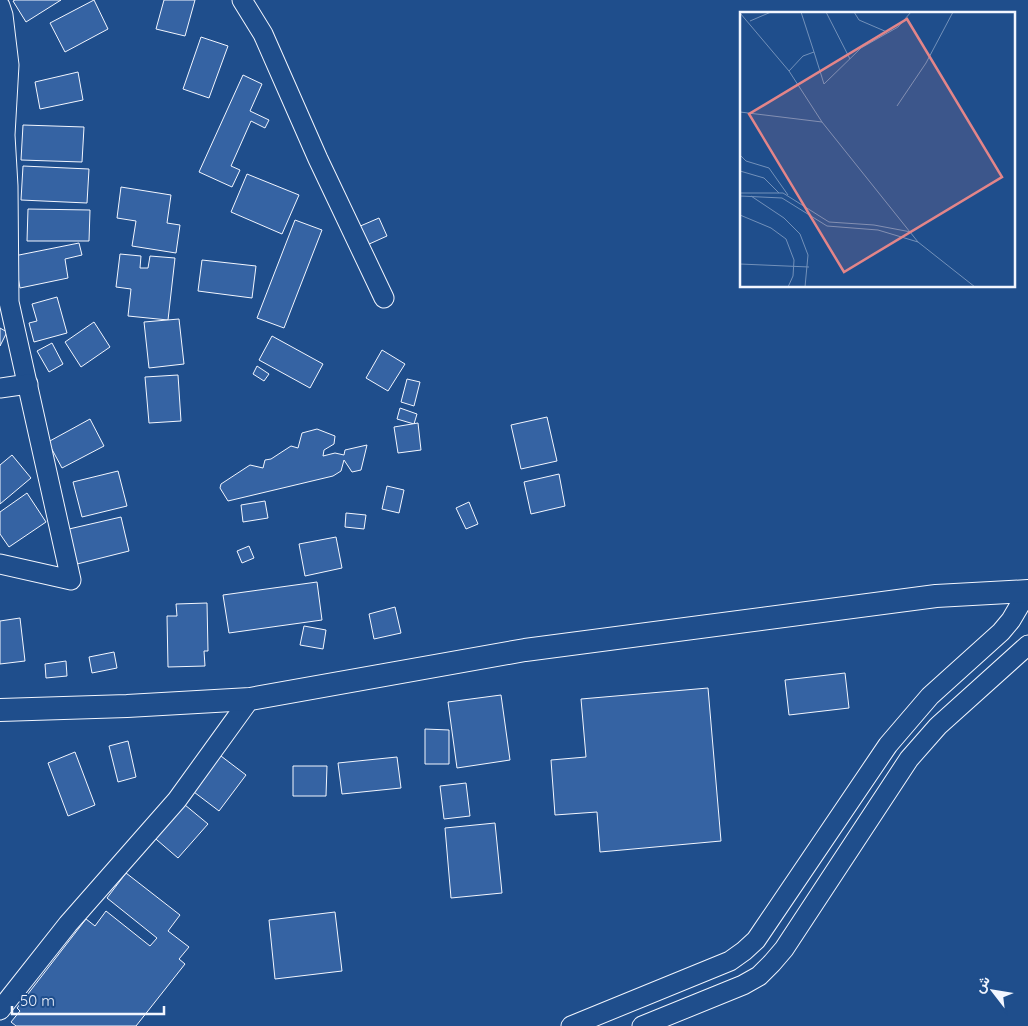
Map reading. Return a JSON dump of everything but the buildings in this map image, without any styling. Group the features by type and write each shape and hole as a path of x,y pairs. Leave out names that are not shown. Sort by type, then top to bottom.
{"street":[{"path":"242,0 263,34 318,159 384,298"},
{"path":"0,564 71,580 9,302 8,186 3,137 9,65 1,12"},
{"path":"0,388 28,384"},
{"path":"0,710 127,706 250,698 525,650 936,596 1028,591"},
{"path":"572,1026 730,961 756,940 888,745 930,696 1001,632 1011,620 1028,591"},
{"path":"642,1026 743,986 759,976 784,949 909,759 938,726 1028,644"},
{"path":"0,1010 68,924 177,800 250,698"}]}
